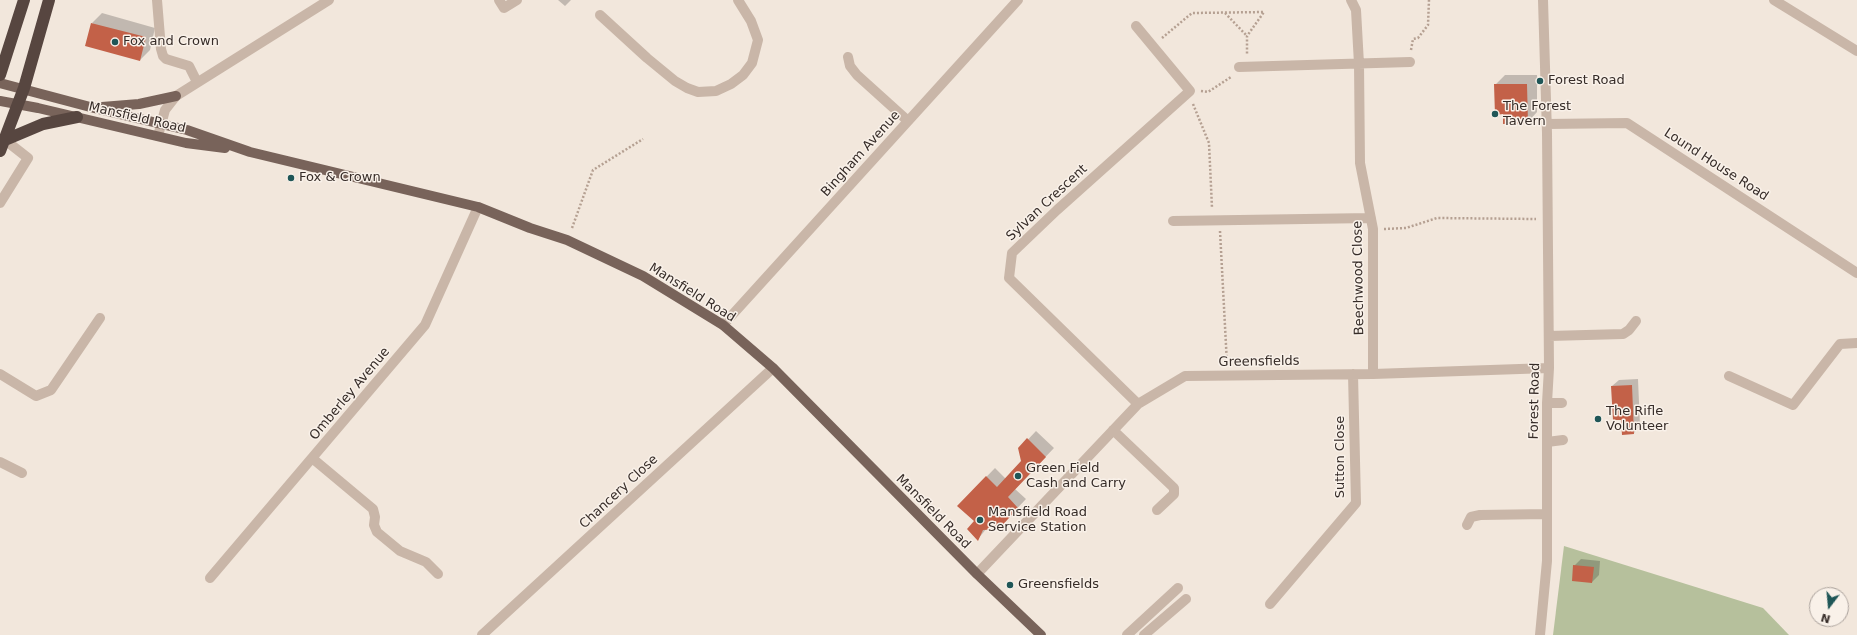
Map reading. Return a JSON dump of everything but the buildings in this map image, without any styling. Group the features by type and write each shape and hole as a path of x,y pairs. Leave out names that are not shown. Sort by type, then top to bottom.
{"highway":[{"path":"0,76 24,0"},
{"path":"2,145 24,88 50,0"},
{"path":"2,145 43,124 77,117"}],"main road":[{"name":"Mansfield Road","path":"0,83 24,88 161,125 187,130 250,152"},
{"path":"94,108 139,104 176,96"},
{"name":"Mansfield Road","path":"0,101 77,117 186,143 250,152 478,207 530,228 567,240 643,276 723,325 772,368 977,574 1041,635"}],"street":[{"path":"157,0 161,49 163,56 166,59 189,66 197,82"},
{"path":"158,136 165,110 176,96 329,0"},
{"path":"498,0 504,8 517,0"},
{"path":"600,15 647,58 675,81 698,92 716,91 743,75 752,63 758,40 751,21 738,0"},
{"name":"Bingham Avenue","path":"723,325 1018,0"},
{"name":"Beechwood Close","path":"1351,0 1356,10 1359,64 1360,163 1373,229 1373,374"},
{"name":"Forest Road","path":"1540,635 1547,562 1547,403 1549,368 1547,124 1543,0"},
{"path":"1774,0 1857,51"},
{"path":"1136,26 1190,91"},
{"path":"848,57 850,66 857,75 908,121"},
{"path":"1243,67 1410,62"},
{"name":"Sylvan Crescent","path":"1138,404 1009,278 1012,253 1056,210 1190,91"},
{"name":"Lound House Road","path":"1547,124 1627,123 1857,273"},
{"path":"0,203 28,158 2,145"},
{"name":"Omberley Avenue","path":"210,578 425,325 478,207"},
{"path":"1173,221 1371,218"},
{"path":"0,374 36,396 51,390 100,318"},
{"path":"1549,336 1623,334 1629,330 1636,321"},
{"path":"1729,376 1793,405 1840,344 1857,343"},
{"name":"Chancery Close","path":"482,635 772,368"},
{"name":"Greensfields","path":"977,574 1138,404 1185,376 1373,374 1549,368"},
{"name":"Sutton Close","path":"1270,604 1356,503 1353,374"},
{"path":"1547,403 1562,403"},
{"path":"1113,430 1174,488 1174,494 1157,510"},
{"path":"1547,442 1563,440"},
{"path":"312,458 373,509 375,517 374,525 378,532 400,551 426,562 438,574"},
{"path":"0,462 22,473"},
{"path":"1467,525 1470,518 1480,515 1547,514"},
{"path":"1127,635 1178,588"},
{"path":"1144,635 1186,599"}],"path":[{"path":"1410,62 1413,39 1418,38 1428,25 1429,0"},
{"path":"1225,12 1247,36"},
{"path":"1152,46 1192,13 1264,12 1247,36 1243,67 1239,75 1234,75 1208,92 1190,91 1193,105 1209,143 1212,220 1214,227 1220,232 1228,376"},
{"path":"567,240 593,170 643,140"},
{"path":"1373,229 1406,228 1437,218 1548,219"}],"green space":[{"path":"1564,546 1763,608 1789,635 1553,635"}],"place":[{"name":"Fox and Crown","path":"115,42"},
{"name":"Forest Road","path":"1540,81"},
{"name":"The Forest Tavern","path":"1495,114"},
{"name":"Fox & Crown","path":"291,178"},
{"name":"The Rifle Volunteer","path":"1598,419"},
{"name":"Green Field Cash and Carry","path":"1018,476"},
{"name":"Mansfield Road Service Station","path":"980,520"},
{"name":"Greensfields","path":"1010,585"}]}
